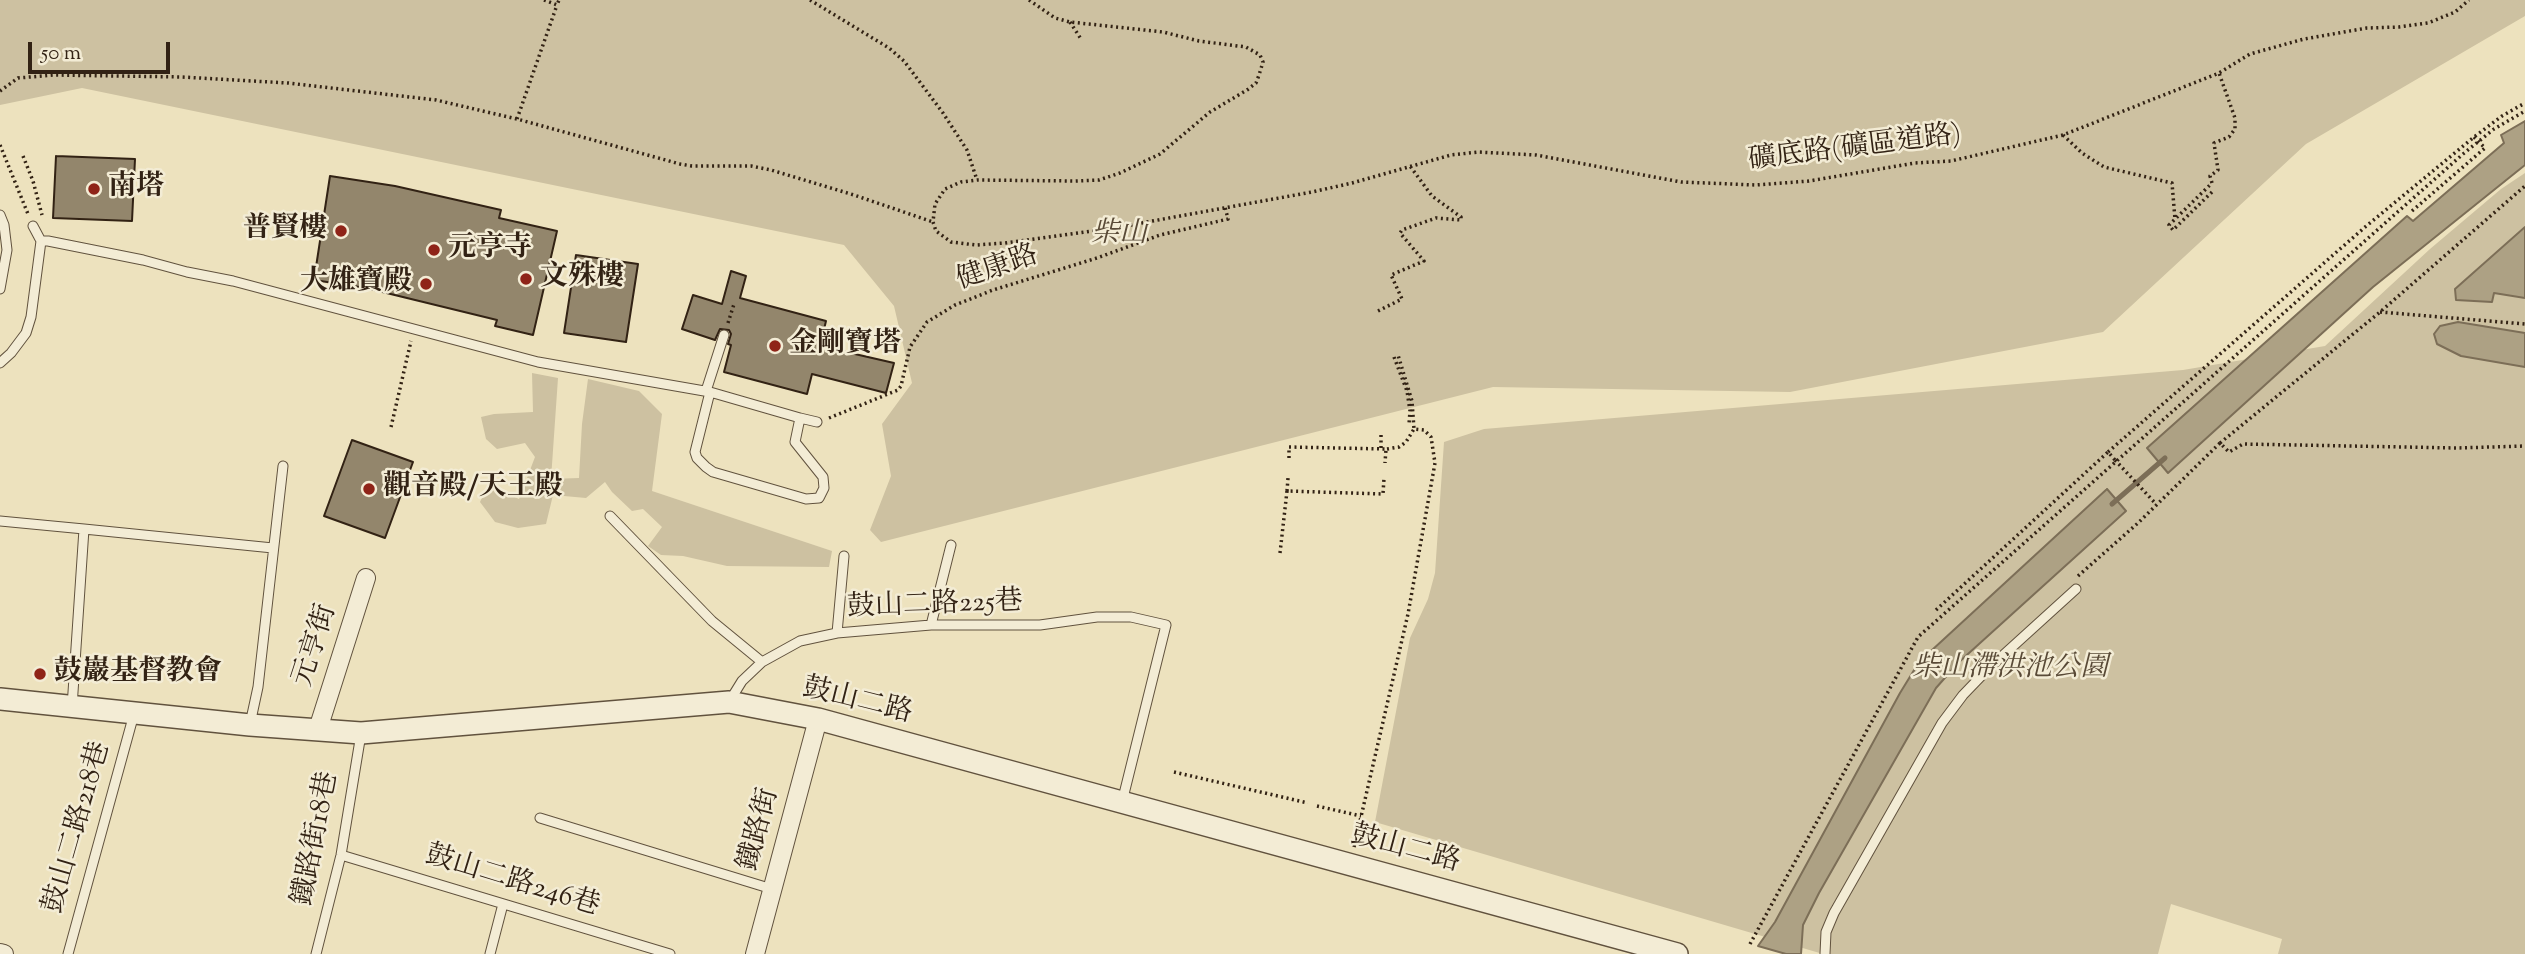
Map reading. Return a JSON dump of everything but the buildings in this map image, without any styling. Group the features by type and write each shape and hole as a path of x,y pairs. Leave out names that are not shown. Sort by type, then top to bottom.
{"street":[{"name":"元亨街","path":"318,729 366,578"},
{"name":"鼓山二路","path":"0,699 250,725 361,733 729,702 818,719 1625,944 1677,954"},
{"name":"鐵路街","path":"755,954 818,719"}],"lane":[{"path":"0,215 7,250 0,289"},
{"path":"33,226 44,241 143,260 538,362 708,391 817,422"},
{"path":"0,363 26,333 44,241"},
{"path":"724,335 695,452 700,462 713,471 806,499 816,499 821,495 824,482 795,442 800,418"},
{"path":"250,725 258,687 283,466"},
{"path":"610,516 712,621 762,662"},
{"path":"0,522 273,548"},
{"path":"72,707 84,529"},
{"path":"931,625 951,545"},
{"path":"837,633 845,556"},
{"path":"1825,954 1826,932 1834,913 1942,723 1963,695 1989,668 2076,589"},
{"name":"鼓山二路225巷","path":"729,702 742,681 762,662 800,641 837,633 931,625 1040,625 1131,617 1166,625 1121,803"},
{"name":"鼓山二路218巷","path":"68,954 134,714"},
{"name":"鐵路街18巷","path":"316,954 341,855 361,733"},
{"path":"540,818 772,889"},
{"name":"鼓山二路246巷","path":"341,855 670,954"},
{"path":"490,954 503,904"}],"path":[{"path":"517,119 558,2 544,0"},
{"path":"810,0 889,48 904,61 967,150 977,180"},
{"path":"0,91 18,78 54,75 288,83 436,100 517,119 680,164 751,166 771,170 933,222 935,204 945,189 961,182 1099,180 1120,173 1160,154 1210,112 1256,83 1262,62 1260,55 1247,47 1199,41 1163,32 1070,22 1055,18 1029,0"},
{"name":"礦底路(礦區道路)","path":"933,222 936,231 951,242 976,245 1114,228 1353,183 1451,155 1478,152 1525,154 1681,183 1756,186 1810,181 1915,163 1951,161 2063,135 2219,73 2250,54 2304,39 2367,28 2428,23 2455,12 2469,0"},
{"path":"1070,22 1081,39"},
{"path":"2212,192 2173,230 2169,225 2212,183 2210,176 2218,170 2214,143 2229,137 2235,129 2235,118 2219,73"},
{"path":"1936,610 2108,452 2364,228 2474,137 2525,103"},
{"path":"1750,944 1919,638 2139,439 2479,141 2525,111"},
{"path":"2063,135 2082,153 2104,167 2172,183 2175,219"},
{"path":"2412,211 2485,148 2474,137"},
{"path":"0,145 33,226"},
{"path":"23,156 33,181 44,241"},
{"path":"1378,311 1402,299 1391,275 1424,261 1400,233 1402,230 1437,218 1461,220 1461,217 1432,196 1410,166"},
{"path":"2108,452 2156,504 2220,443 2380,312 2488,216 2525,187"},
{"name":"健康路","path":"817,422 898,390 910,347 927,323 955,305 1160,235 1228,219 1225,207"},
{"path":"724,335 734,304"},
{"path":"2380,312 2525,324"},
{"path":"391,428 413,328"},
{"path":"1289,458 1289,447 1384,449 1399,447 1406,442 1414,429 1412,401 1396,356 1407,391 1409,424"},
{"path":"1352,855 1408,614 1434,463 1432,438 1424,430 1414,429"},
{"path":"1381,433 1385,463"},
{"path":"2220,443 2229,452 2243,444 2457,448 2525,446"},
{"path":"1280,553 1288,478"},
{"path":"1287,491 1383,494 1384,478"},
{"path":"1174,772 1308,803"},
{"path":"1317,806 1361,816"}],"green space":[{"name":"柴山","path":"0,0 2525,0 2525,16 2306,144 2103,332 1790,392 1493,387 881,542 870,530 891,476 882,424 912,383 894,306 844,245 82,88 0,105"},
{"name":"柴山滯洪池公園","path":"2525,173 2525,954 2278,954 2282,939 2171,904 2158,954 1823,954 1375,822 1410,638 1428,599 1435,573 1444,442 1484,429 2183,370 2325,346 2430,249 2501,189"},
{"path":"532,373 558,378 551,479 579,478 588,379 639,391 662,414 652,491 832,551 829,567 727,566 683,556 661,555 648,546 662,527 643,509 632,511 605,482 586,498 553,495 546,524 518,528 495,522 480,502 488,485 519,499 535,457 525,443 497,449 486,439 481,417 533,412"}],"shaded area":[{"path":"2525,121 2525,165 2373,287 2168,473 2147,448 2407,216 2413,221 2504,143 2501,135"},
{"path":"2525,227 2525,298 2494,293 2492,302 2456,300 2455,289"},
{"path":"2458,322 2525,333 2525,367 2461,356 2437,344 2434,334 2440,326"},
{"path":"2107,489 2126,511 1958,663 1936,688 1819,893 1803,925 1801,954 1786,954 1758,946 1775,922 1919,662"}],"waterway":[{"path":"2112,504 2165,458"}],"place":[{"name":"南塔","path":"94,189"},
{"name":"普賢樓","path":"341,231"},
{"name":"元亨寺","path":"434,250"},
{"name":"文殊樓","path":"526,279"},
{"name":"大雄寶殿","path":"426,284"},
{"name":"金剛寶塔","path":"775,346"},
{"name":"觀音殿/天王殿","path":"369,489"},
{"name":"鼓巖基督教會","path":"40,674"}]}
